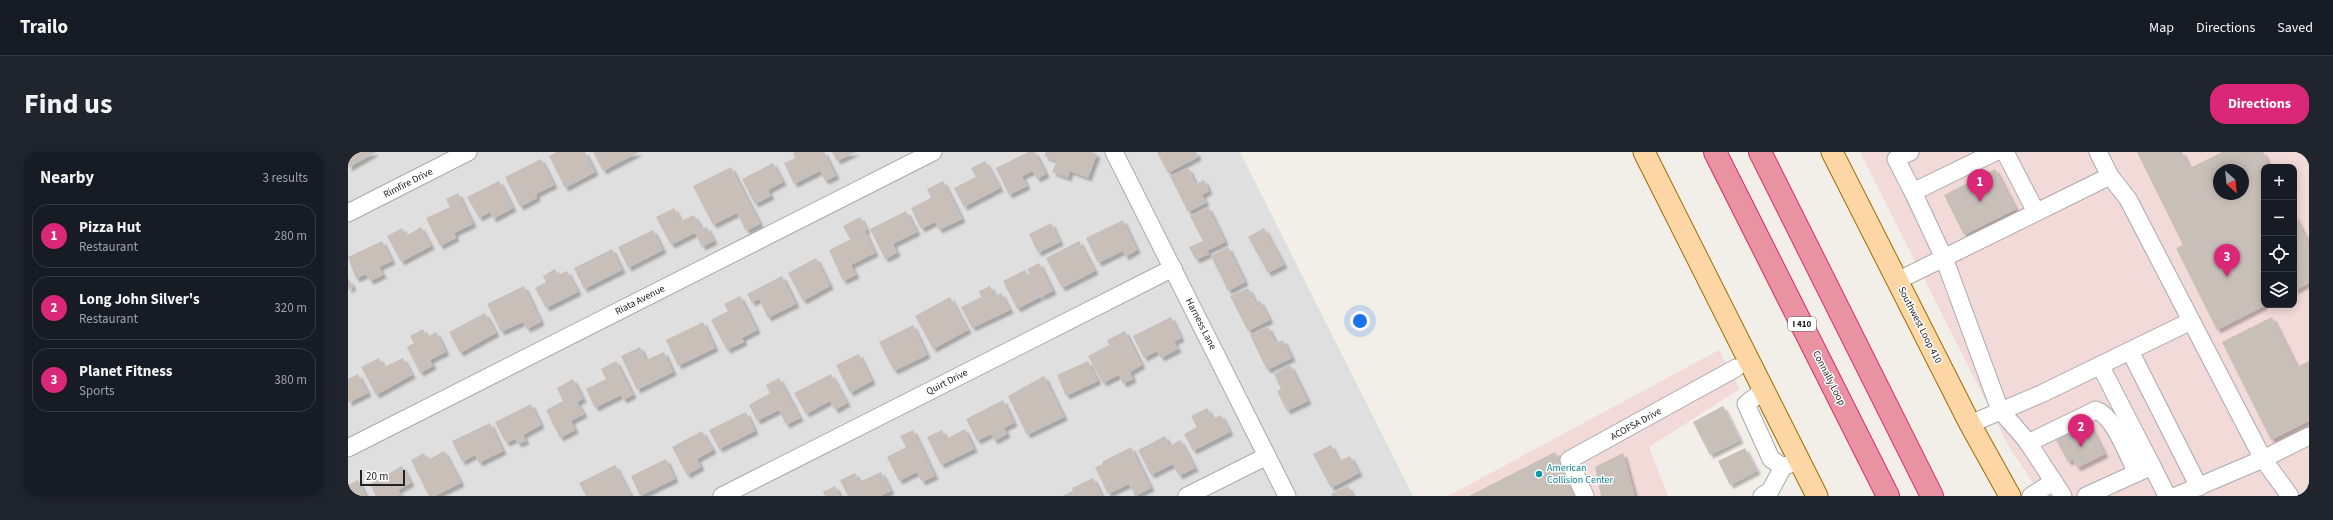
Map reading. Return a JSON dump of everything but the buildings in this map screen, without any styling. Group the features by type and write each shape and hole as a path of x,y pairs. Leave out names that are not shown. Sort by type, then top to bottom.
{"highway":[{"name":"Connally Loop","path":"1715,152 1888,496"},
{"path":"1760,152 1932,496"}],"main road":[{"path":"1644,152 1764,390 1791,463 1817,496"},
{"name":"Southwest Loop 410","path":"1832,152 1970,424 2010,496"}],"street":[{"name":"Rimfire Drive","path":"348,213 468,152"},
{"name":"Riata Avenue","path":"348,448 933,152"},
{"name":"Harness Lane","path":"1114,152 1287,496"},
{"path":"1910,152 1896,159 1944,258 2000,410 2028,443 2058,489 2031,496"},
{"path":"1913,192 1995,152"},
{"path":"2005,152 2036,212"},
{"path":"2098,152 2110,176 2128,199 2263,459 2290,496"},
{"path":"1898,281 2110,176"},
{"name":"Quirt Drive","path":"722,496 1173,268"},
{"path":"1970,424 2000,410 2041,394 2191,320"},
{"path":"2130,351 2199,487"},
{"path":"2100,365 2144,470"},
{"name":"ACOFSA Drive","path":"1585,496 1569,460 1736,368"},
{"path":"2028,443 2096,410 2103,412 2144,470 2167,496"},
{"path":"2176,496 2263,459 2309,436"},
{"path":"1188,496 1267,456"},
{"path":"1762,496 1770,491 1791,463"},
{"path":"2086,496 2144,470"}],"shaded area":[{"path":"348,152 1240,152 1413,496 348,496"},
{"path":"1860,152 2309,152 2309,496 2042,496 2008,445"},
{"path":"1719,350 1740,389 1649,447 1668,496 1448,496"}],"place":[{"name":"Pizza Hut","path":"1980,202"},
{"name":"Planet Fitness","path":"2227,277"},
{"name":"Long John Silver's","path":"2081,447"},
{"name":"American Collision Center","path":"1539,474"}]}
